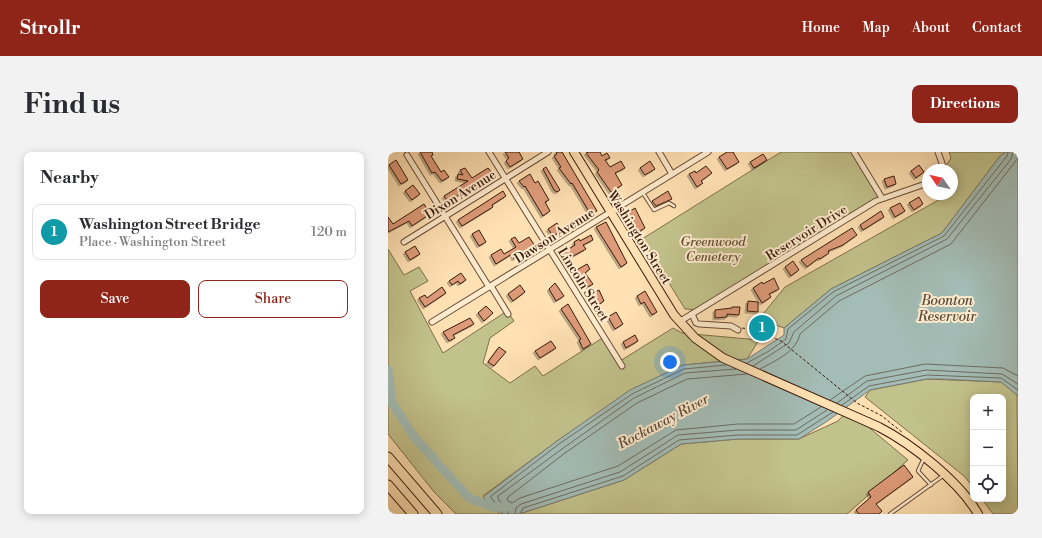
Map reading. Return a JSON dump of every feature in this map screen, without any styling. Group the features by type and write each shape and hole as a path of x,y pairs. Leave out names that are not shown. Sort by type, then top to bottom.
{"highway":[{"path":"388,457 437,514"},
{"path":"388,485 413,514"}],"main road":[{"name":"Washington Street","path":"574,152 679,322 689,333 708,349 730,362 864,420 901,440 944,475 966,497 978,514"}],"street":[{"name":"Lincoln Street","path":"489,152 622,366"},
{"name":"Dixon Avenue","path":"404,242 548,152"},
{"path":"659,152 672,174"},
{"name":"Dawson Avenue","path":"432,322 708,152"},
{"path":"854,152 882,198"},
{"path":"938,152 942,164"},
{"path":"407,155 508,314"},
{"name":"Reservoir Drive","path":"679,322 882,198 902,193 922,185"},
{"path":"692,314 696,323 731,326 738,330"}],"lane":[{"path":"643,192 654,210 670,203 674,206"},
{"path":"924,458 918,471 931,485"},
{"path":"890,514 944,475"}],"path":[{"path":"738,330 744,327 760,331 786,345 856,402 882,416 904,434 901,440"}],"green space":[{"name":"Greenwood Cemetery","path":"781,152 856,152 882,197 701,310 685,309 642,239"},
{"path":"949,152 1006,152 1000,156 942,233 831,289 784,328 759,319 785,287 938,200 958,200 958,164 947,164 951,158"},
{"path":"388,249 404,275 419,267 428,281 410,291 443,353 507,311 514,321 490,338 483,363 510,383 535,366 543,376 604,337 620,361 673,328 682,333 759,340 747,359 683,365 630,391 557,441 483,496 500,514 456,514 434,492 388,434"},
{"path":"927,379 1001,382 1017,394 1018,514 993,514 984,502 1006,502 1006,394 970,394 970,483 964,476 865,397 870,390"},
{"path":"848,410 908,460 847,514 519,514 624,480 681,444 738,439 799,439 838,421"}],"water":[{"name":"Boonton Reservoir","path":"1006,152 1018,152 1018,396 1001,382 927,379 870,390 826,422 799,439 738,439 681,444 624,480 519,514 500,514 483,497 557,441 630,390 683,365 747,359 784,335 784,328 831,289 942,233 1000,156"}],"building":[{"path":"420,152 432,152 433,155 431,156 441,172 444,170 449,177 442,181 435,172 432,173"},
{"path":"505,152 519,152 523,159 510,167 506,161 509,158"},
{"path":"556,152 562,152 597,211 591,215 572,183 571,184 559,168 561,167 554,156 557,154"},
{"path":"600,152 602,156 607,153 610,158 605,160 610,167 621,161 625,168 615,173 622,185 611,192 597,172 599,170 586,153"},
{"path":"727,152 733,152 739,162 727,169 719,157"},
{"path":"763,154 767,160 754,168 750,162"},
{"path":"396,160 408,180 401,184 389,165"},
{"path":"650,161 655,169 645,175 640,168"},
{"path":"919,165 922,169 922,174 916,178 911,171"},
{"path":"706,166 712,173 701,181 703,183 697,187 689,174 695,171 696,173"},
{"path":"546,167 560,190 557,192 554,190 543,169"},
{"path":"465,168 472,178 488,168 492,173 448,202 444,196 468,181 457,179 458,174 463,175 460,170"},
{"path":"530,174 535,183 538,181 549,200 545,202 550,211 543,216 525,186 524,187 519,181"},
{"path":"894,176 896,184 887,187 884,179"},
{"path":"413,185 420,194 412,200 405,191"},
{"path":"503,191 506,196 492,205 493,207 462,226 458,220"},
{"path":"668,191 672,199 656,206 652,201"},
{"path":"919,197 923,204 914,210 909,203"},
{"path":"900,203 905,211 895,217 890,208"},
{"path":"424,204 430,214 412,226 409,221 388,232 388,217 393,224"},
{"path":"635,208 645,228 637,233 627,213"},
{"path":"881,211 884,217 863,230 860,225"},
{"path":"606,222 627,263 621,267 596,227"},
{"path":"557,223 562,231 553,236 548,229"},
{"path":"852,228 857,235 843,245 828,251 829,253 807,267 801,260"},
{"path":"479,230 486,242 479,246 472,234"},
{"path":"591,235 593,240 583,245 586,249 566,260 562,253 575,245 574,242 579,239 580,241"},
{"path":"515,237 519,243 529,237 535,246 514,259 512,254 496,264 491,255 501,249 504,254 516,247 511,239"},
{"path":"415,246 420,254 410,260 405,252"},
{"path":"793,261 799,270 791,276 785,267"},
{"path":"587,264 590,269 585,273 593,284 588,287 575,271"},
{"path":"461,273 466,280 460,284 458,281 452,285 449,281"},
{"path":"774,278 779,289 769,294 771,297 762,303 753,288 762,282 763,284"},
{"path":"555,283 564,296 556,301 549,289"},
{"path":"520,285 525,292 513,301 508,294"},
{"path":"442,287 446,293 425,307 419,298 425,295 427,298"},
{"path":"599,290 604,301 598,305 592,294"},
{"path":"645,291 657,312 652,315 644,302 641,304 637,296"},
{"path":"748,301 758,302 758,312 747,311"},
{"path":"568,304 591,344 583,349 579,340 581,339 561,309"},
{"path":"486,306 493,313 484,321 478,313"},
{"path":"740,307 739,315 727,314 727,317 715,318 715,310"},
{"path":"616,312 623,324 615,329 608,317"},
{"path":"470,318 474,324 453,335 455,338 449,341 443,332"},
{"path":"635,335 638,341 626,348 623,342"},
{"path":"551,341 556,348 540,358 535,351"},
{"path":"499,347 506,352 494,366 488,362"},
{"path":"904,465 913,477 876,504 882,511 879,514 859,514 856,510 871,497 868,492"}],"waterway":[{"name":"Rockaway River","path":"388,370 392,403 414,437 469,498 493,507 506,507"}],"place":[{"name":"Washington Street Bridge","path":"762,328"}]}
